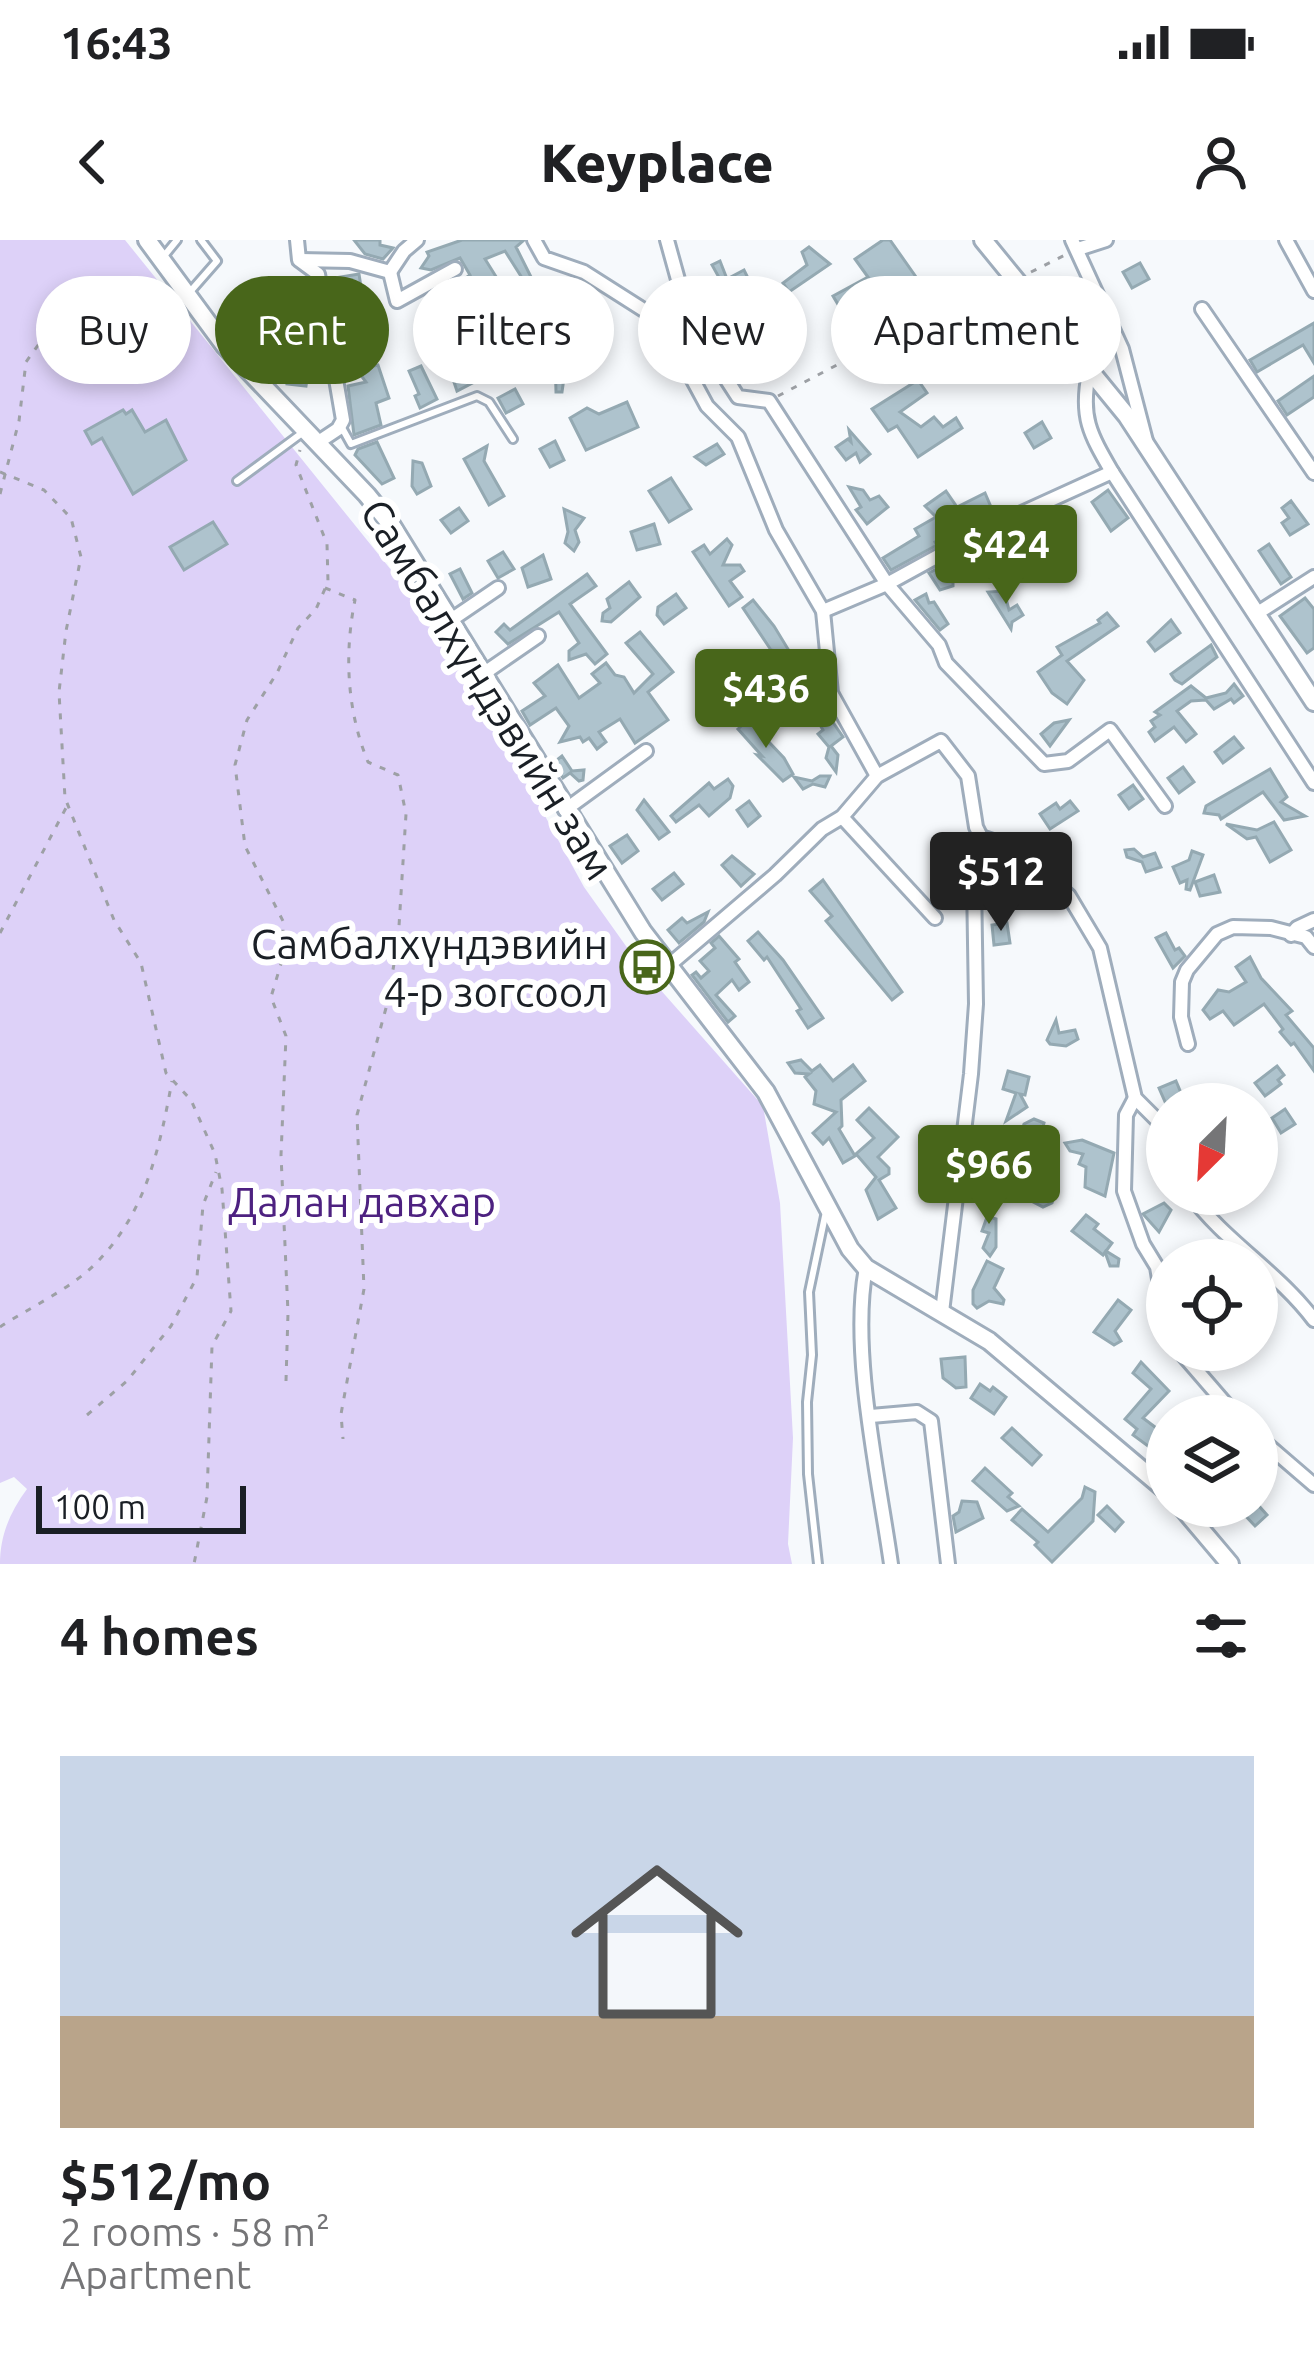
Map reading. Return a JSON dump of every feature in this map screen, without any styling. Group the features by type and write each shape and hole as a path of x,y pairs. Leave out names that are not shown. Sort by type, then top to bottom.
{"street":[{"name":"Самбалхүндэвийн зам","path":"147,240 173,276"},
{"path":"297,240 299,260 318,274 341,426 310,437"},
{"path":"417,240 390,272 397,301 455,269"},
{"path":"534,240 544,258 584,272 661,320 707,406 738,437 776,530 823,610 831,693 877,776"},
{"path":"667,240 690,323 738,397 769,401 886,584 939,645 946,663 1045,764 1068,761 1110,730 1165,806"},
{"path":"983,240 1014,276"},
{"path":"1106,240 1075,245 1122,350 1147,445"},
{"path":"1286,240 1314,291"},
{"path":"299,260 350,261 390,272"},
{"name":"Самбалхүндэвийн зам","path":"191,301 233,356 392,526 667,967 766,1092 850,1249 866,1268 1003,1352 1146,1469"},
{"path":"1202,309 1314,473"},
{"path":"1086,384 1086,420 1112,472 1314,783"},
{"path":"1096,384 1147,445 1314,702"},
{"path":"823,610 886,584 991,526 1112,472"},
{"path":"1256,614 1314,577"},
{"path":"451,620 498,588"},
{"path":"483,674 538,636"},
{"path":"667,967 822,829 842,817 877,776 941,741 968,776 981,837 974,881 976,1004 971,1074 942,1312"},
{"path":"565,810 646,751"},
{"path":"842,817 935,918"},
{"path":"981,837 1017,849 1069,896 1100,948 1135,1098 1146,1109"},
{"path":"1291,935 1314,920"},
{"path":"1188,1044 1181,1017 1182,982 1217,934 1233,927 1271,928 1306,938 1314,947"},
{"path":"1135,1098 1126,1115 1124,1191 1146,1248"},
{"path":"1205,1215 1270,1272 1314,1320"},
{"path":"866,1268 861,1309 891,1564"},
{"path":"1196,1371 1216,1395"},
{"path":"871,1416 917,1412 932,1421 948,1564"},
{"path":"1278,1454 1314,1485"},
{"path":"1199,1527 1230,1564"}],"lane":[{"path":"161,260 177,240"},
{"path":"191,291 217,261 201,240"},
{"path":"341,426 351,444 477,396 489,402 513,439"},
{"path":"237,481 310,437"},
{"path":"818,1564 806,1402 812,1354 809,1292 827,1209"}],"path":[{"path":"1020,276 1075,245"},
{"path":"0,494 8,475 26,362 36,348"},
{"path":"769,401 831,368"},
{"path":"286,1381 281,1155 286,1036 271,997 284,958 283,921 245,846 235,765 247,719 325,588 327,544 296,465 310,437"},
{"path":"0,472 44,490 71,518 81,557 59,692 68,805 114,920 141,963 166,1073 191,1100 218,1168 231,1311 212,1346 208,1497 194,1564"},
{"path":"325,588 355,600 347,635 354,727 368,762 398,775 406,814 398,942 357,1115 364,1289 341,1414 343,1439"},
{"path":"0,933 68,805"},
{"path":"0,1327 99,1261 138,1206 157,1158 172,1079"},
{"path":"87,1415 127,1381 171,1326 197,1277 203,1205 218,1168"}],"green space":[{"name":"Далан давхар","path":"0,240 125,240 154,276 36,276 36,384 191,384 191,322 215,352 215,384 241,384 450,643 584,887 643,970 763,1106 780,1203 793,1438 788,1544 792,1564 0,1564 7,1524 27,1489 14,1477 0,1483"}],"building":[{"path":"354,240 380,240 380,245 393,248 383,259 365,254"},
{"path":"462,240 524,240 516,247 530,276 521,276 505,251 485,259 496,276 468,276 460,258 431,270 421,268 427,252"},
{"path":"890,240 915,276 867,276 855,259"},
{"path":"809,247 830,264 807,280 792,276 807,265 802,252"},
{"path":"720,261 726,276 718,276 712,265"},
{"path":"1140,263 1149,279 1132,288 1123,272"},
{"path":"1314,323 1314,363 1303,345 1257,372 1250,360"},
{"path":"1314,376 1314,397 1287,415 1278,401"},
{"path":"384,384 389,398 376,403 381,425 354,435 348,386"},
{"path":"415,384 430,384 437,399 420,408 415,396 419,394"},
{"path":"912,384 921,384 927,393 900,412 921,427 934,417 943,427 956,418 962,428 918,457 897,426 888,431 872,409"},
{"path":"515,389 523,404 506,413 498,398"},
{"path":"627,402 638,427 586,450 570,418 587,408 599,414"},
{"path":"123,410 126,414 132,410 145,432 166,420 186,460 133,494 102,438 92,444 85,431"},
{"path":"1042,422 1051,438 1034,448 1025,433"},
{"path":"849,430 870,454 860,462 856,453 846,460 836,447 848,439 851,442"},
{"path":"555,441 564,460 550,467 540,449"},
{"path":"377,442 394,478 382,484 355,455 358,449"},
{"path":"717,444 724,454 706,465 695,457"},
{"path":"487,446 484,461 504,496 489,505 464,459"},
{"path":"413,461 422,463 431,486 417,494 412,486"},
{"path":"671,478 691,509 669,522 649,491"},
{"path":"849,487 863,490 870,500 879,496 888,507 867,524 856,510 861,507"},
{"path":"1108,490 1128,518 1111,531 1092,502"},
{"path":"946,491 957,507 985,493 994,514 984,518 982,513 944,510 957,534 950,537 944,528 938,531 942,538 937,545 891,570 883,558 919,536 915,529 936,517 925,506"},
{"path":"1291,501 1308,524 1290,535 1282,523 1289,518 1282,508"},
{"path":"459,508 468,521 451,533 441,520"},
{"path":"564,509 584,518 575,530 579,542 574,551 565,543"},
{"path":"213,522 227,544 184,570 170,547"},
{"path":"1035,523 1058,557 1043,566 1021,532"},
{"path":"654,524 660,544 637,550 631,532"},
{"path":"727,539 732,545 723,565 740,565 744,571 730,581 742,597 729,606 693,552 704,545 710,554"},
{"path":"1269,544 1291,577 1281,584 1259,551"},
{"path":"503,552 514,569 498,578 488,561"},
{"path":"543,555 551,579 528,587 522,568"},
{"path":"988,559 993,571 979,578 976,571 959,571 965,561 977,564"},
{"path":"948,563 953,586 940,590 929,573"},
{"path":"460,569 472,593 463,599 450,574"},
{"path":"587,574 596,586 570,604 607,654 595,664 586,654 569,660 569,651 579,643 559,612 508,644 496,632 504,624 510,630"},
{"path":"629,582 640,597 611,622 602,621 610,608 607,599"},
{"path":"1004,591 1009,610 1017,605 1023,615 1012,622 1011,629 988,592"},
{"path":"676,594 686,608 664,624 657,615 658,607"},
{"path":"926,594 948,624 940,630 915,600"},
{"path":"1305,598 1314,609 1314,648 1307,653 1280,616"},
{"path":"753,600 791,654 771,650 743,608"},
{"path":"1107,613 1118,626 1067,661 1084,680 1067,704 1052,693 1038,672 1062,655 1057,647 1100,623"},
{"path":"1171,620 1180,633 1155,651 1148,642"},
{"path":"640,632 673,672 648,692 668,720 635,743 620,719 599,732 606,742 597,749 589,738 560,742 569,726 556,708 530,725 522,711 545,696 534,683 558,665 579,698 600,683 592,674 606,663 615,675 624,677 634,693 653,674 626,643"},
{"path":"1211,645 1217,657 1182,684 1175,680 1171,674"},
{"path":"763,656 774,674 761,682 750,664"},
{"path":"1234,684 1243,696 1234,703 1231,699 1214,709 1206,700 1191,701 1177,711 1196,734 1186,742 1174,727 1155,741 1149,732 1155,727 1151,721 1160,715 1155,712 1191,686 1206,698 1226,693"},
{"path":"830,718 843,737 831,746 838,755 836,772 826,758 829,747 818,734 823,730 820,725"},
{"path":"748,720 784,758 793,774 783,781 738,729"},
{"path":"1069,720 1050,746 1041,734 1054,723"},
{"path":"1234,737 1243,748 1223,763 1215,752"},
{"path":"562,756 572,771 584,770 583,780 570,773 563,778 553,763"},
{"path":"1183,767 1194,782 1179,793 1168,778"},
{"path":"1270,769 1287,797 1281,802 1305,816 1284,820 1263,792 1221,819 1204,813 1206,806"},
{"path":"830,776 825,787 813,784 803,789 794,777 812,781"},
{"path":"728,779 733,786 730,798 709,816 699,805 676,822 671,816 709,783 714,789"},
{"path":"1133,785 1143,799 1129,809 1119,795"},
{"path":"644,800 669,832 659,839 637,810"},
{"path":"749,801 760,816 748,826 737,810"},
{"path":"1070,801 1078,811 1050,829 1040,814 1056,803 1060,809"},
{"path":"1274,822 1291,850 1270,862 1256,837 1247,839 1226,824 1257,830"},
{"path":"627,835 638,851 622,863 610,846"},
{"path":"1134,849 1143,857 1155,853 1161,867 1146,872 1142,862 1127,857 1125,850"},
{"path":"1192,851 1203,855 1190,890 1187,880 1180,883 1173,867 1189,860"},
{"path":"732,856 754,874 741,886 722,865"},
{"path":"674,873 683,884 662,900 653,889"},
{"path":"1214,875 1220,892 1200,896 1195,882"},
{"path":"823,880 902,992 892,1000 826,921 832,916 810,891"},
{"path":"708,912 704,922 679,943 668,930 682,918 687,923"},
{"path":"1007,923 1010,943 994,945 992,925"},
{"path":"758,932 823,1018 808,1028 767,957 764,960 748,941"},
{"path":"1166,933 1175,950 1179,948 1185,956 1173,968 1156,938"},
{"path":"719,936 739,959 735,962 749,982 739,990 732,980 716,995 735,1016 728,1022 692,975 696,972 701,978 709,971 700,961 715,948 711,943"},
{"path":"1250,957 1261,978 1292,1011 1286,1015 1314,1048 1314,1071 1280,1032 1283,1029 1264,1004 1234,1025 1223,1011 1210,1019 1203,1010 1218,990 1229,992 1246,982 1236,967"},
{"path":"1056,1020 1059,1033 1075,1030 1078,1039 1066,1046 1050,1044 1047,1040"},
{"path":"801,1060 812,1071 820,1065 833,1081 853,1065 865,1081 841,1100 839,1129 855,1156 843,1163 829,1138 823,1144 813,1133 836,1112 814,1104 816,1091 805,1077 809,1074 795,1073 788,1063"},
{"path":"1277,1066 1284,1075 1278,1086 1255,1083"},
{"path":"1008,1071 1029,1077 1025,1095 1020,1094 1027,1107 1006,1121 1016,1093 1003,1089"},
{"path":"869,1108 898,1137 878,1157 889,1168 889,1174 879,1180 896,1208 878,1219 866,1190 876,1177 856,1154 874,1138 857,1120"},
{"path":"1285,1109 1295,1124 1281,1133 1278,1114"},
{"path":"1034,1119 1044,1123 1027,1168 994,1151 999,1140 1016,1148 1024,1124"},
{"path":"1082,1140 1114,1153 1105,1196 1085,1187 1086,1167 1079,1164 1083,1154 1070,1151 1065,1143"},
{"path":"1022,1181 1056,1191 1052,1203 1043,1207 1016,1193"},
{"path":"989,1199 989,1217 996,1219 996,1247 990,1256 983,1248 989,1233 982,1231 987,1217 980,1206 981,1200"},
{"path":"1146,1212 1168,1215 1159,1232"},
{"path":"1086,1215 1098,1224 1094,1229 1112,1243 1106,1251 1119,1259 1118,1266 1110,1266 1105,1252 1103,1255 1072,1231"},
{"path":"987,1261 1003,1269 994,1288 1004,1300 977,1308 973,1290"},
{"path":"1118,1300 1131,1310 1115,1331 1121,1341 1114,1345 1094,1332"},
{"path":"965,1357 966,1387 956,1388 943,1378 941,1359"},
{"path":"1141,1362 1169,1391 1146,1395 1146,1445 1133,1435 1137,1429 1125,1419 1151,1389 1133,1373"},
{"path":"980,1384 1006,1397 994,1414 971,1398"},
{"path":"1012,1428 1041,1455 1032,1465 1002,1438"},
{"path":"985,1468 1019,1506 1007,1511 973,1481"},
{"path":"1085,1487 1095,1492 1093,1521 1052,1562 1035,1545 1038,1542 1012,1520 1022,1509 1048,1532 1082,1498"},
{"path":"962,1501 977,1502 983,1518 956,1532 953,1516"},
{"path":"1107,1506 1123,1522 1115,1531 1098,1515"}],"place":[{"name":"Самбалхүндэвийн 4-р зогсоол","path":"647,967"}]}
